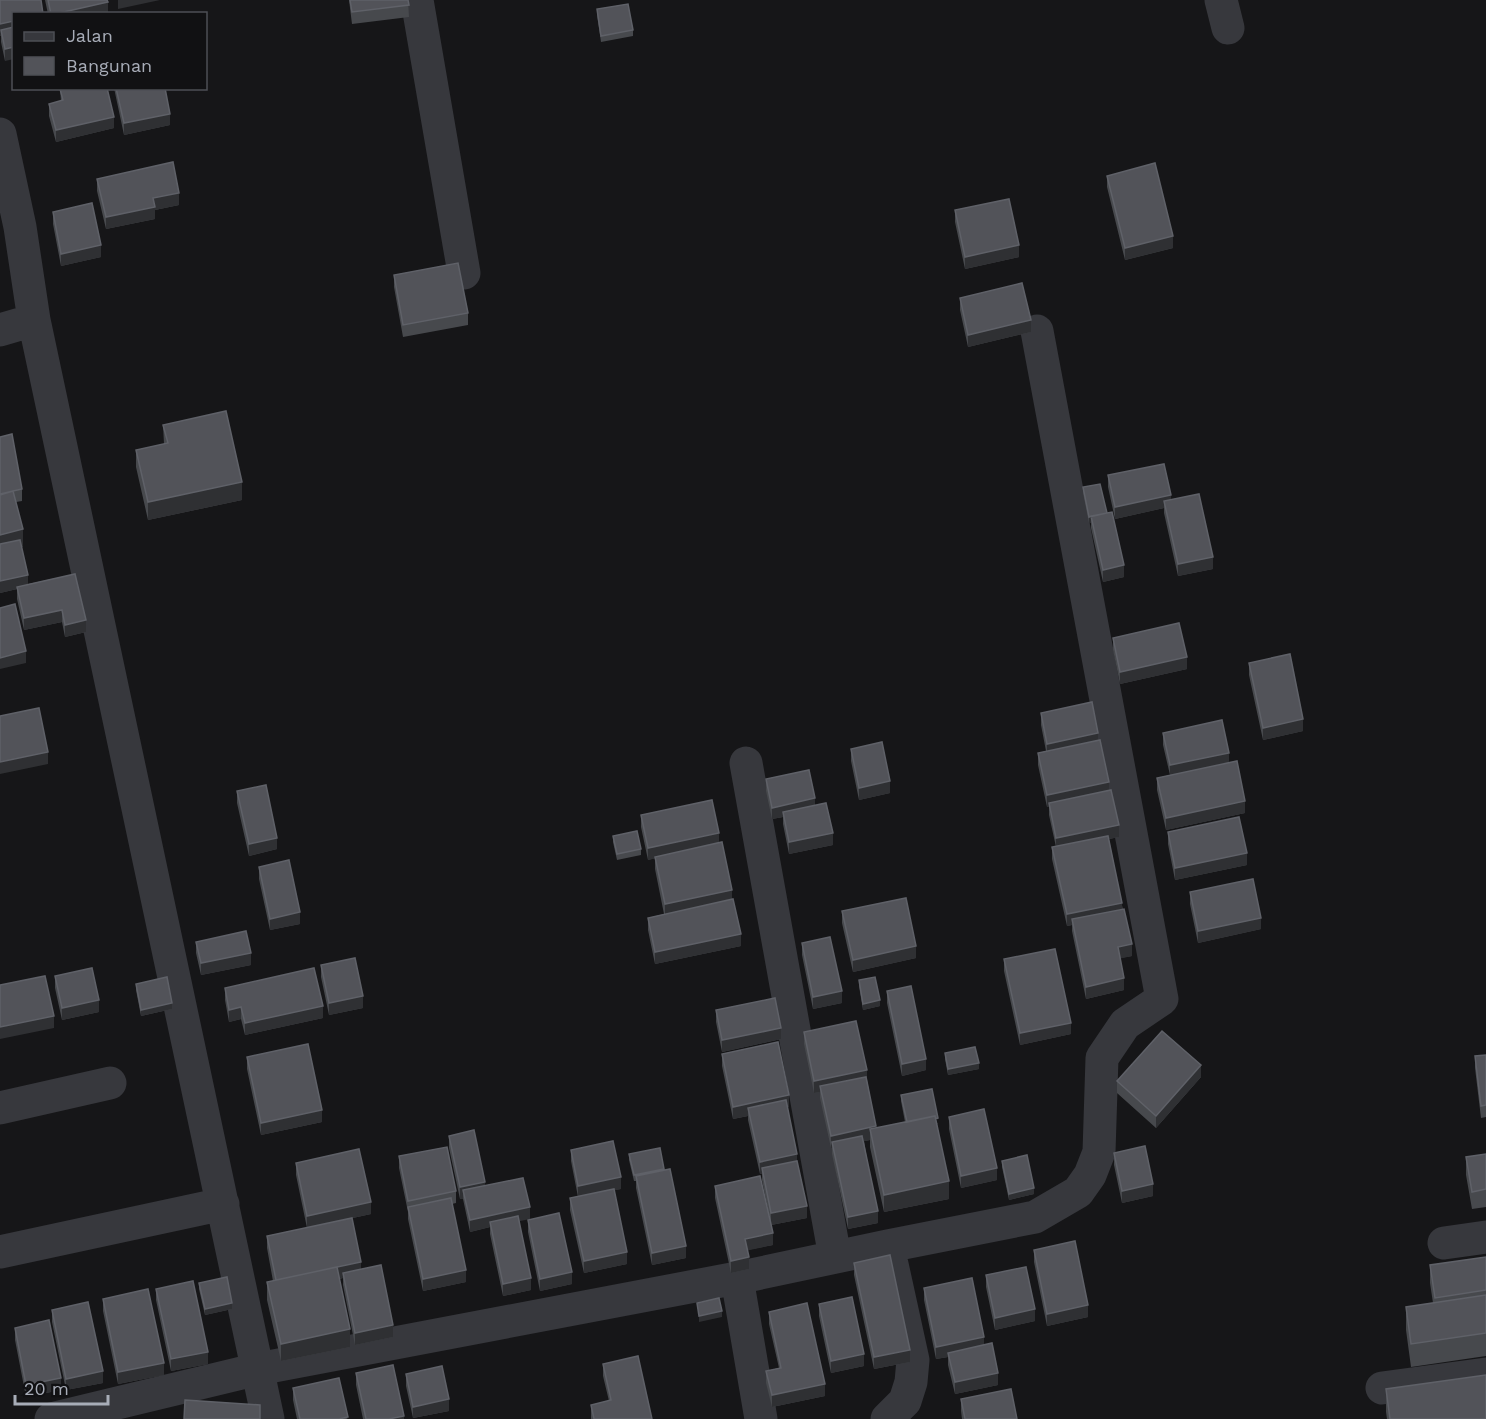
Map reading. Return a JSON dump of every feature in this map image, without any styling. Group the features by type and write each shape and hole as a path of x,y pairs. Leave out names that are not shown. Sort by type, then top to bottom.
{"street":[{"path":"417,0 464,273"},
{"path":"0,134 10,229 34,320 268,1419"},
{"path":"0,330 34,320"},
{"path":"51,1419 258,1369 737,1278 1035,1217 1078,1192 1090,1175 1099,1152 1102,1058 1125,1023 1162,999 1037,331"},
{"path":"746,763 835,1257"},
{"path":"0,1108 110,1083"},
{"path":"0,1252 223,1204"},
{"path":"1444,1243 1486,1237"},
{"path":"887,1419 905,1401 911,1382 913,1360 888,1246"},
{"path":"737,1278 760,1419"},
{"path":"1382,1388 1486,1374"}],"building":[{"path":"0,0 41,0 43,12 12,12 12,21 0,24"},
{"path":"48,0 107,0 108,2 64,12 51,12"},
{"path":"350,0 408,0 409,5 352,12"},
{"path":"628,4 633,30 601,36 597,9"},
{"path":"12,27 12,47 5,49 1,30"},
{"path":"60,90 107,90 114,117 56,130 49,104 63,100"},
{"path":"116,90 165,90 170,114 124,123"},
{"path":"173,162 179,193 153,198 155,207 106,217 97,179"},
{"path":"1155,163 1173,236 1125,248 1107,176"},
{"path":"1009,199 1019,245 965,257 955,210"},
{"path":"92,203 101,245 61,254 53,212"},
{"path":"458,263 468,313 403,325 394,275"},
{"path":"1022,283 1031,320 968,335 960,298"},
{"path":"226,411 242,482 148,502 136,450 168,443 163,425"},
{"path":"12,434 22,489 0,494 0,437"},
{"path":"1164,464 1171,495 1115,507 1108,475"},
{"path":"1100,484 1107,513 1089,517 1083,487"},
{"path":"13,491 23,529 0,535 0,495"},
{"path":"1199,494 1213,557 1178,564 1164,501"},
{"path":"1112,512 1124,565 1103,570 1091,516"},
{"path":"20,540 28,575 0,581 0,544"},
{"path":"75,574 86,620 65,625 62,610 24,618 17,587"},
{"path":"15,604 26,651 0,658 0,608"},
{"path":"1179,623 1187,657 1120,672 1113,638"},
{"path":"1290,654 1303,719 1263,728 1249,663"},
{"path":"1092,702 1098,733 1047,744 1041,713"},
{"path":"39,708 48,752 0,762 0,716"},
{"path":"1222,720 1229,753 1170,765 1163,733"},
{"path":"1100,740 1109,782 1047,795 1038,753"},
{"path":"882,742 890,781 859,788 851,749"},
{"path":"1237,761 1245,801 1166,818 1157,778"},
{"path":"809,770 815,798 772,808 766,779"},
{"path":"266,785 277,838 249,844 237,791"},
{"path":"1111,790 1119,825 1056,838 1049,803"},
{"path":"712,800 719,833 648,848 641,815"},
{"path":"826,803 833,833 789,842 783,812"},
{"path":"1239,817 1247,853 1175,868 1168,832"},
{"path":"637,831 641,849 617,854 613,836"},
{"path":"1108,836 1122,903 1067,914 1052,847"},
{"path":"722,842 732,890 665,904 655,857"},
{"path":"289,860 300,912 270,919 259,867"},
{"path":"1253,879 1261,918 1198,931 1190,892"},
{"path":"906,898 916,946 853,960 842,911"},
{"path":"733,899 741,934 655,952 648,918"},
{"path":"1124,909 1132,944 1118,947 1124,978 1086,987 1072,919"},
{"path":"246,931 251,953 201,963 196,942"},
{"path":"830,937 842,991 813,997 802,943"},
{"path":"1055,949 1071,1023 1020,1033 1004,959"},
{"path":"355,958 363,996 329,1003 321,965"},
{"path":"92,968 99,1000 62,1008 55,976"},
{"path":"314,968 323,1006 245,1023 241,1007 229,1010 225,988"},
{"path":"45,976 54,1016 0,1027 0,985"},
{"path":"167,977 172,1003 141,1010 136,984"},
{"path":"875,977 880,1000 863,1004 859,980"},
{"path":"911,986 926,1059 902,1064 887,991"},
{"path":"775,998 781,1028 722,1040 716,1010"},
{"path":"856,1021 867,1070 814,1081 804,1032"},
{"path":"1162,1031 1201,1065 1156,1116 1117,1081"},
{"path":"778,1042 789,1095 733,1107 722,1054"},
{"path":"308,1044 322,1110 261,1123 247,1057"},
{"path":"975,1047 979,1063 948,1069 945,1053"},
{"path":"1486,1055 1486,1105 1481,1106 1475,1056"},
{"path":"866,1077 876,1126 831,1136 820,1086"},
{"path":"932,1089 938,1118 936,1119 935,1116 907,1122 901,1095"},
{"path":"786,1100 797,1154 760,1162 748,1108"},
{"path":"984,1109 997,1168 961,1176 949,1117"},
{"path":"935,1116 949,1181 884,1195 870,1129"},
{"path":"474,1130 485,1182 460,1187 449,1136"},
{"path":"862,1136 878,1211 848,1217 832,1142"},
{"path":"613,1141 621,1177 578,1186 571,1150"},
{"path":"1145,1146 1153,1184 1122,1191 1114,1153"},
{"path":"447,1147 456,1191 408,1201 399,1156"},
{"path":"660,1148 664,1169 634,1175 629,1154"},
{"path":"359,1149 371,1202 307,1216 296,1163"},
{"path":"1486,1154 1486,1189 1472,1192 1466,1157"},
{"path":"1027,1155 1034,1188 1009,1194 1002,1161"},
{"path":"797,1161 807,1206 771,1213 762,1168"},
{"path":"670,1169 686,1246 652,1253 636,1176"},
{"path":"760,1176 773,1233 745,1239 749,1257 731,1261 715,1186"},
{"path":"523,1178 530,1207 470,1220 463,1190"},
{"path":"614,1189 627,1252 584,1261 570,1198"},
{"path":"451,1198 466,1270 423,1279 408,1207"},
{"path":"559,1213 572,1272 540,1279 528,1220"},
{"path":"518,1216 531,1278 503,1284 490,1222"},
{"path":"352,1218 361,1262 276,1280 267,1236"},
{"path":"1075,1241 1088,1305 1047,1314 1034,1250"},
{"path":"890,1255 910,1350 874,1357 854,1263"},
{"path":"1486,1257 1486,1290 1435,1298 1430,1265"},
{"path":"381,1265 393,1325 355,1333 343,1273"},
{"path":"337,1267 350,1329 281,1344 267,1282"},
{"path":"1026,1267 1035,1309 995,1318 986,1275"},
{"path":"227,1277 232,1303 205,1309 199,1283"},
{"path":"972,1278 984,1337 936,1347 924,1288"},
{"path":"193,1281 208,1352 171,1359 156,1289"},
{"path":"148,1289 164,1363 118,1372 103,1299"},
{"path":"1486,1295 1486,1333 1411,1344 1406,1307"},
{"path":"852,1297 864,1354 831,1361 819,1304"},
{"path":"719,1298 722,1311 699,1316 697,1303"},
{"path":"88,1302 103,1371 66,1379 52,1310"},
{"path":"807,1303 825,1384 772,1395 766,1371 781,1368 769,1312"},
{"path":"49,1320 61,1378 26,1385 15,1328"},
{"path":"992,1343 998,1373 955,1382 948,1353"},
{"path":"638,1356 652,1419 594,1419 591,1405 611,1400 603,1364"},
{"path":"393,1365 404,1416 389,1419 366,1419 356,1373"},
{"path":"442,1366 449,1399 413,1407 406,1374"},
{"path":"1486,1375 1486,1419 1390,1419 1386,1389"},
{"path":"339,1378 348,1417 300,1419 293,1388"},
{"path":"1011,1389 1017,1419 965,1419 961,1399"},
{"path":"185,1400 260,1405 260,1419 184,1419"}]}
